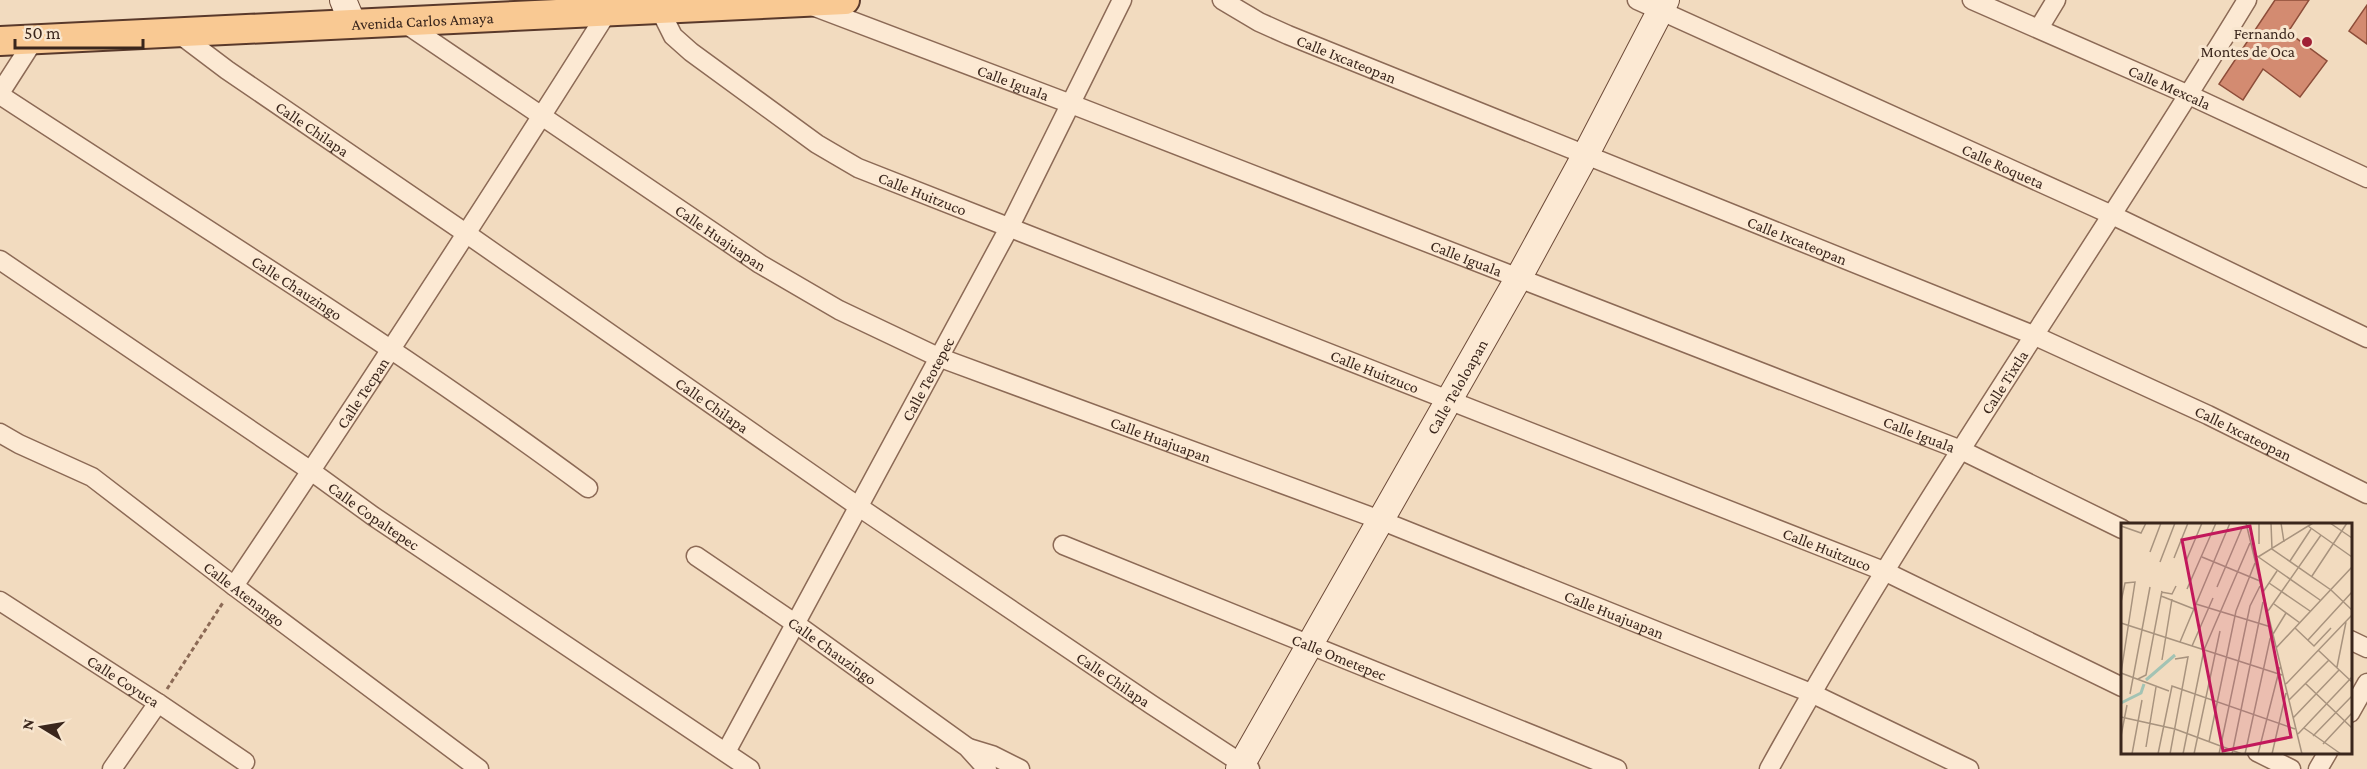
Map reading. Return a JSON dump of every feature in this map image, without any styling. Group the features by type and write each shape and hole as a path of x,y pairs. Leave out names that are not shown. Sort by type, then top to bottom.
{"main road":[{"name":"Avenida Carlos Amaya","path":"0,41 178,33 356,12 401,21 660,10 730,2 845,0"}],"street":[{"name":"Calle Teotepec","path":"726,752 1009,228 1122,0"},
{"name":"Calle Ixcateopan","path":"1222,0 1258,22 1288,35 2033,335 2208,415 2367,494"},
{"name":"Calle Roqueta","path":"1637,0 1664,5 2112,215 2367,338"},
{"name":"Calle Mexcala","path":"1972,0 2189,95 2367,178"},
{"path":"2039,28 2056,0"},
{"name":"Calle Tixtla","path":"1769,769 1811,693 1960,450 2189,95 2247,0"},
{"name":"Calle Iguala","path":"801,2 1071,104 1960,450 2121,528"},
{"name":"Calle Teloloapan","path":"1244,768 1309,645 1450,399 1586,154 1664,5"},
{"name":"Calle Huitzuco","path":"660,10 673,36 691,52 817,144 858,168 1886,572 2121,687"},
{"name":"Calle Tecpan","path":"234,586 467,234 607,13"},
{"name":"Calle Huajuapan","path":"401,21 760,264 839,310 938,357 1380,520 1811,693 1969,769"},
{"name":"Calle Chilapa","path":"178,33 227,70 859,507 1244,768"},
{"path":"0,94 34,40"},
{"name":"Calle Chauzingo","path":"0,94 391,350 513,433 588,488"},
{"name":"Calle Copaltepec","path":"0,260 311,471 373,516 750,769"},
{"name":"Calle Atenango","path":"0,433 92,477 479,769"},
{"name":"Calle Ometepec","path":"1063,545 1617,769"},
{"name":"Calle Chauzingo","path":"696,556 796,624 967,747 987,769"},
{"name":"Calle Coyuca","path":"0,601 245,762"},
{"path":"2352,641 2367,648"},
{"path":"2352,709 2367,683"},
{"path":"112,769 158,703"},
{"name":"Calle Chauzingo","path":"967,747 992,754 1020,769"},
{"path":"2260,754 2291,769"},
{"path":"2318,769 2327,754"}],"path":[{"path":"158,703 234,586"}],"building":[{"path":"2275,0 2309,0 2288,32 2327,61 2300,97 2263,69 2243,100 2219,84"},
{"path":"2367,5 2367,44 2349,31"}],"place":[{"name":"Fernando Montes de Oca","path":"2307,42"}]}
